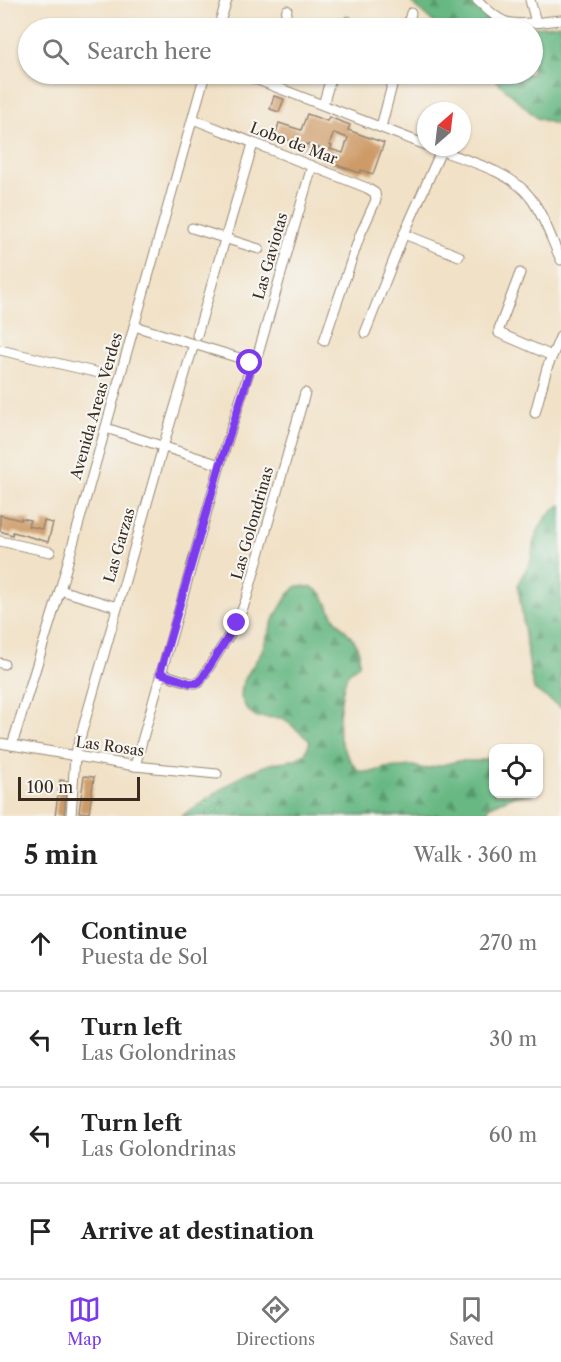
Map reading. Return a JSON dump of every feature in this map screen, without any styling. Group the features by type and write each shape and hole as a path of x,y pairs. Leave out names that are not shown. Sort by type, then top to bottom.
{"street":[{"path":"221,18 227,0"},
{"path":"477,0 498,18"},
{"path":"530,0 535,18"},
{"path":"285,18 287,10"},
{"path":"410,18 411,14"},
{"path":"543,21 561,20"},
{"name":"Avenida Areas Verdes","path":"12,745 60,590 202,84"},
{"path":"278,84 322,105 417,141"},
{"path":"322,105 329,84"},
{"path":"381,127 392,84"},
{"name":"Lobo de Mar","path":"193,118 312,166 373,192 376,196 360,235 324,341"},
{"name":"Las Garzas","path":"70,816 75,756 253,144"},
{"path":"365,333 404,234 439,156"},
{"path":"454,156 506,176 523,189 538,210 561,260"},
{"name":"Las Gaviotas","path":"258,354 312,166"},
{"path":"192,228 258,249"},
{"path":"404,234 459,256"},
{"path":"520,273 499,333 552,356"},
{"path":"134,326 196,339 250,363 251,368 220,465 135,766"},
{"path":"535,413 542,384 561,335"},
{"path":"0,350 99,373"},
{"name":"Las Golondrinas","path":"160,673 190,683 199,683 237,623 247,597 305,393"},
{"path":"106,428 220,465"},
{"path":"0,540 50,552"},
{"path":"60,590 117,607"},
{"name":"Las Rosas","path":"0,743 135,766 217,774"}],"green space":[{"path":"409,0 472,0 491,18 429,18"},
{"path":"561,24 561,126 537,118 500,84 543,84 543,26"},
{"path":"561,505 561,708 534,689 518,585 530,563 539,528 546,517"},
{"path":"297,586 312,587 322,594 335,619 354,640 359,652 359,665 350,671 344,687 340,706 339,733 343,748 359,771 372,772 385,768 413,766 425,769 458,761 478,761 489,758 489,798 509,798 488,807 488,816 182,816 246,773 270,764 296,759 306,752 310,741 283,718 257,717 247,710 241,697 242,686 247,675 261,653 274,618 288,595"}],"building":[{"path":"274,96 284,99 279,112 270,109"},
{"path":"307,114 327,121 329,117 350,125 348,130 384,143 373,174 361,170 360,173 319,159 322,149 306,144 304,149 297,147 298,143 275,136 279,123 301,130","holes":["334,133 348,138 343,153 330,149 332,146 329,145"]},
{"path":"0,515 30,520 28,526 42,529 44,521 53,523 48,542 13,532 12,535 0,531"},
{"path":"84,776 94,777 89,813 79,812"},
{"path":"60,780 67,781 64,816 55,816"}],"route":[{"path":"237,623 199,683 190,683 160,673 220,465 251,368 250,363"}]}
